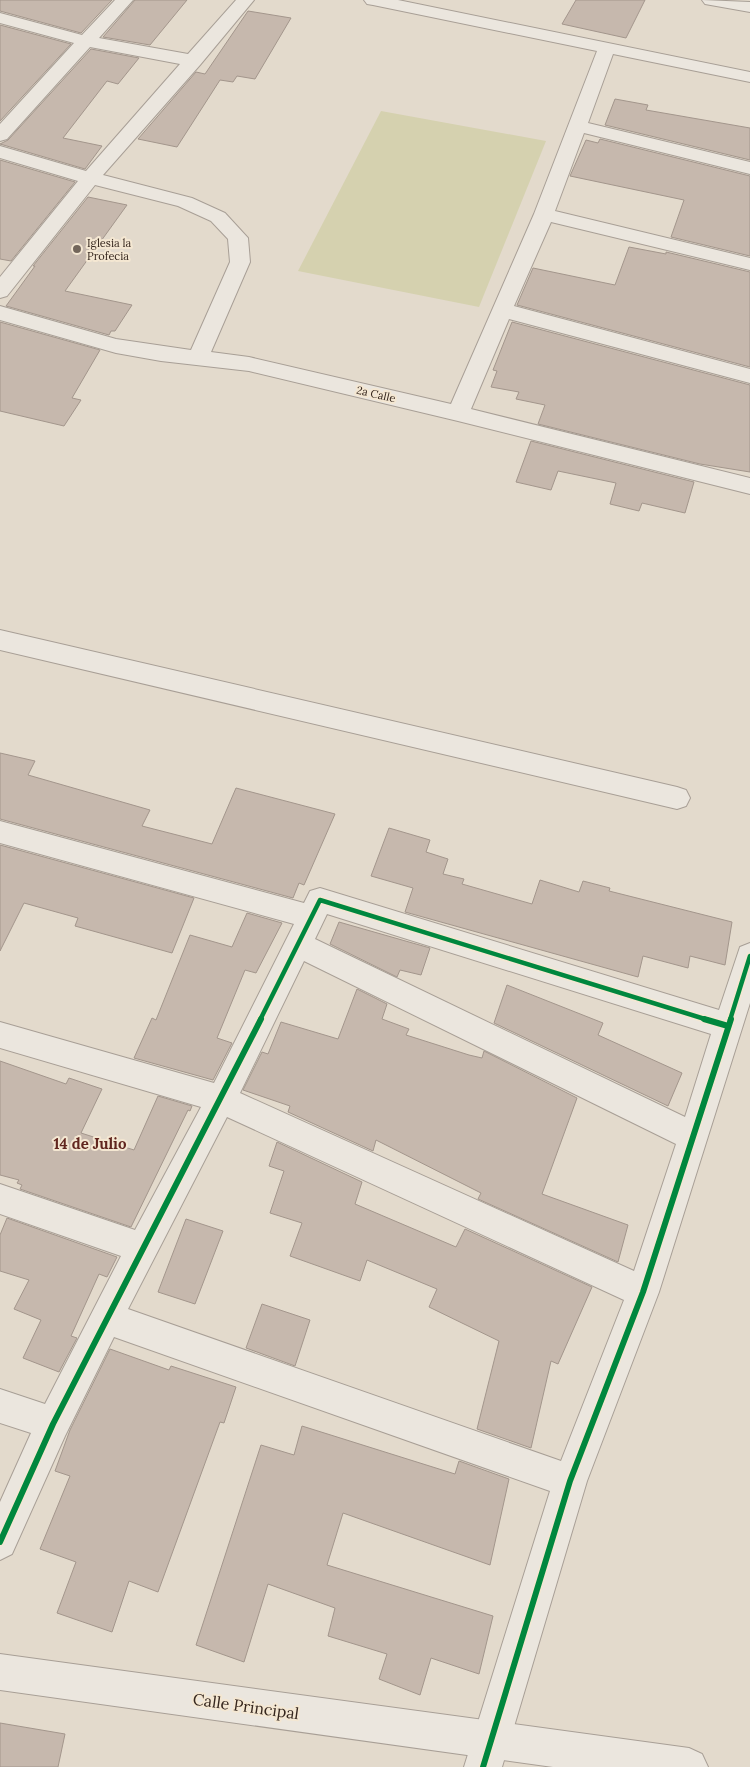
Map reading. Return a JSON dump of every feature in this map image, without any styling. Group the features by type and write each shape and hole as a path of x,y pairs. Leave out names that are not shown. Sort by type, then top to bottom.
{"street":[{"path":"0,135 124,0"},
{"path":"0,291 90,178 194,61 244,0"},
{"path":"711,0 750,7"},
{"path":"384,2 750,77"},
{"path":"3,13 86,41 194,61"},
{"path":"458,412 544,214 607,47"},
{"path":"576,126 750,168"},
{"path":"0,152 90,178 185,202 218,217 238,238 240,262 198,358"},
{"path":"544,214 750,264"},
{"path":"502,310 750,376"},
{"name":"2a Calle","path":"0,314 116,346 249,364 458,412 750,486"},
{"path":"0,640 677,798"},
{"path":"0,832 305,931 694,1137"},
{"path":"0,1542 53,1424 142,1248 221,1099 320,900 728,1026"},
{"path":"488,1754 570,1481 643,1292 694,1137 750,956"},
{"path":"0,1035 221,1099 643,1292"},
{"path":"0,1199 142,1248"},
{"path":"107,1318 570,1481"},
{"path":"0,1406 53,1424"},
{"name":"Calle Principal","path":"0,1672 488,1754 689,1767"}],"shaded area":[{"path":"381,111 546,141 479,307 298,271"}],"building":[{"path":"0,0 112,0 81,33 0,11"},
{"path":"135,0 187,0 150,45 103,37"},
{"path":"576,0 645,0 626,38 562,24"},
{"path":"248,11 291,18 255,79 237,76 233,82 220,80 177,147 138,139 196,72 205,74"},
{"path":"0,25 71,44 0,121"},
{"path":"91,49 139,58 118,84 107,81 63,138 102,146 85,169 0,144 8,140"},
{"path":"615,99 648,105 646,110 750,128 750,160 605,125"},
{"path":"600,139 750,176 750,256 671,237 684,200 570,176 586,140 598,143"},
{"path":"0,160 75,182 11,261 0,259"},
{"path":"88,197 127,205 65,291 132,305 115,331 111,331 109,335 6,306 35,266 33,266"},
{"path":"629,247 666,254 666,252 750,272 750,367 517,305 533,268 615,285"},
{"path":"0,322 100,350 72,398 81,400 64,426 0,411"},
{"path":"512,322 750,385 750,472 700,464 538,424 545,405 516,399 519,392 491,387 497,371 493,370"},
{"path":"531,441 694,482 685,513 642,503 639,511 610,504 616,483 558,471 551,490 516,482"},
{"path":"0,753 35,761 28,775 150,810 142,826 212,844 236,788 335,814 304,885 299,883 293,898 0,819"},
{"path":"389,828 430,840 426,852 448,859 443,874 464,879 462,884 532,904 540,880 579,892 583,881 610,888 609,891 732,922 725,965 690,956 688,968 643,956 638,977 405,912 413,888 371,876"},
{"path":"0,845 194,898 172,953 75,926 78,918 24,903 0,951"},
{"path":"247,913 282,923 256,973 245,970 217,1038 232,1043 213,1080 134,1058 152,1018 156,1020 190,935 232,947"},
{"path":"339,922 430,948 421,975 400,970 397,977 330,944"},
{"path":"507,985 603,1023 598,1035 682,1073 668,1106 494,1023"},
{"path":"357,989 387,1004 382,1019 409,1029 406,1035 482,1058 484,1051 577,1098 542,1194 628,1225 618,1262 478,1199 481,1193 376,1140 373,1151 288,1112 290,1106 243,1090 262,1052 268,1054 281,1022 338,1039"},
{"path":"0,1061 66,1084 69,1078 102,1089 81,1133 134,1150 158,1096 192,1106 190,1111 188,1110 131,1227 20,1189 22,1185 17,1183 19,1180 0,1175"},
{"path":"277,1142 362,1182 355,1204 456,1247 465,1229 592,1287 558,1364 551,1361 531,1448 477,1429 499,1341 429,1307 437,1289 367,1260 360,1281 290,1256 302,1223 270,1213 284,1171 269,1166"},
{"path":"7,1218 117,1257 107,1277 99,1274 71,1336 77,1338 59,1372 23,1358 41,1320 14,1309 29,1280 0,1271 0,1235"},
{"path":"186,1219 223,1231 195,1304 158,1292"},
{"path":"262,1304 310,1320 295,1366 246,1348"},
{"path":"110,1349 169,1370 171,1366 236,1387 224,1423 220,1422 158,1592 129,1581 112,1632 57,1613 76,1562 40,1549 70,1476 55,1471 70,1430"},
{"path":"302,1426 455,1474 459,1461 509,1479 490,1565 343,1513 327,1565 493,1616 479,1674 431,1658 420,1695 379,1679 387,1654 328,1636 335,1608 268,1584 244,1662 196,1645 261,1445 294,1455"},
{"path":"0,1723 65,1734 58,1767 0,1767"}],"cycle path":[{"path":"0,1542 53,1424 142,1248 221,1099 320,900 728,1026"},
{"path":"483,1767 570,1481 643,1292 694,1137 750,956"}],"place":[{"name":"Iglesia la Profecia","path":"77,249"}],"district":[{"name":"14 de Julio","path":"90,1144"}]}
